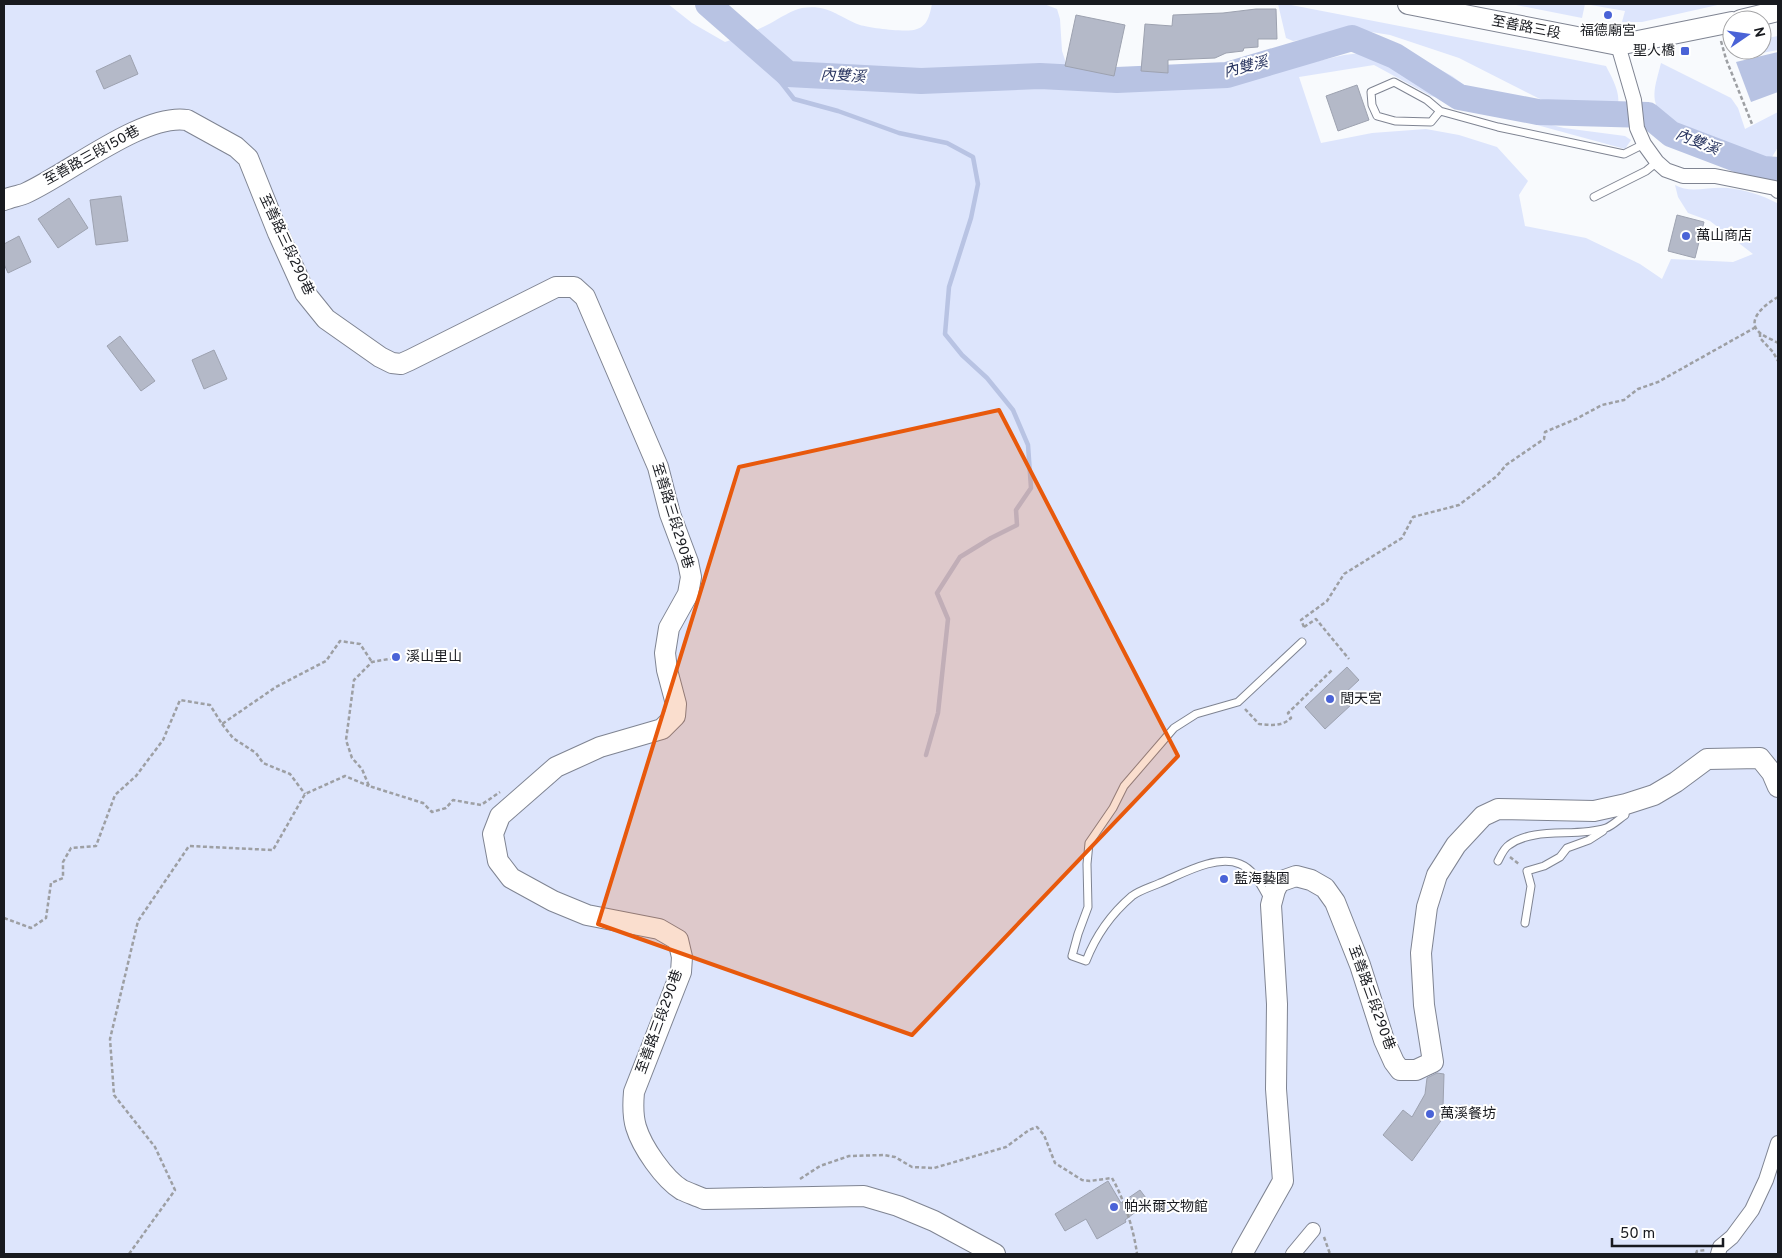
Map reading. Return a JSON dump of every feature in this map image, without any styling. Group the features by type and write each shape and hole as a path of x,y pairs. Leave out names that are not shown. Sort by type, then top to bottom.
{"street":[{"name":"至善路三段","path":"1408,4 1618,46 1722,24"},
{"path":"1618,46 1634,100 1638,128 1644,144 1657,162 1666,170 1683,176 1715,176 1775,188 1778,192"},
{"name":"至善路三段150巷","path":"4,200 26,193 144,127 179,119 187,120 236,147"},
{"name":"至善路三段290巷","path":"236,147 248,158 278,234 305,293 326,319 380,357 392,363 401,364 410,360 556,287 574,287 585,297 658,467 670,514 688,562 691,577 688,594 669,628 665,653 667,670 676,704 675,716 662,729 600,747 556,767 500,816 493,834 498,861 511,878 587,915 659,929 678,940 682,957 681,972 634,1092 633,1105 636,1127 654,1162 666,1177 682,1190 704,1199 864,1196 890,1204 934,1222 995,1254"},
{"name":"至善路三段290巷","path":"1242,1254 1282,1181 1276,1089 1276,1004 1271,905 1279,882 1296,876 1311,880 1325,888 1335,902 1360,964 1384,1040 1394,1062 1400,1070 1416,1070 1433,1062 1424,1005 1421,953 1427,907 1437,875 1456,844 1483,816 1498,808 1594,811 1626,804 1654,795 1676,782 1707,759 1760,758 1772,773 1778,787"},
{"path":"1718,1254 1720,1247 1732,1237 1752,1210 1766,1180 1778,1143"},
{"path":"1292,1254 1313,1230"}],"lane":[{"path":"1440,111 1430,122 1395,121 1377,116 1372,105 1371,92 1394,82 1427,100 1440,111 1498,127 1624,154 1644,144"},
{"path":"1594,198 1646,171 1657,162"},
{"path":"1271,905 1254,873 1241,864 1229,861 1200,866 1134,895 1106,922 1092,944 1086,961 1072,956 1088,907 1087,864 1089,843 1113,808 1124,786 1174,728 1196,714 1238,702 1302,642"},
{"path":"1525,923 1531,886 1527,871 1544,866 1560,857 1567,848 1589,840 1608,828 1625,815 1626,804"},
{"path":"1498,861 1509,845 1533,834 1586,832 1608,828"}],"path":[{"path":"1726,60 1752,124"},
{"path":"1778,297 1769,302 1758,314 1755,321 1760,338 1773,352 1778,361"},
{"path":"1304,627 1301,620 1326,601 1344,574 1402,538 1413,517 1459,505 1497,476 1506,465 1544,439 1545,432 1576,419 1602,405 1624,400 1638,389 1658,382 1756,327"},
{"path":"1760,333 1778,343"},
{"path":"1302,642 1299,634 1304,627 1316,619 1349,660"},
{"path":"222,724 276,687 326,661 340,641 360,644 372,662"},
{"path":"369,786 362,770 352,758 346,740 354,680 372,662 394,658"},
{"path":"1238,702 1259,724 1276,725 1286,723 1291,718 1288,713 1333,669"},
{"path":"4,918 30,928 46,918 51,883 63,878 63,862 71,848 96,846 114,795 136,776 162,740 180,700 210,705 233,738 256,753 263,763 290,774 305,794"},
{"path":"128,1254 175,1190 155,1147 114,1095 110,1038 138,921 189,846 273,850 305,794 345,776 369,786 423,803 432,812 446,808 453,800 481,805 502,790"},
{"path":"1503,852 1527,871"},
{"path":"798,1197 797,1181 820,1166 849,1156 884,1155 895,1157 912,1167 934,1168 1006,1147 1029,1130 1037,1127 1044,1136 1055,1163 1082,1180 1090,1181 1112,1178 1120,1192 1135,1241 1137,1254"}],"highlighted area":[{"path":"999,410 1178,756 912,1035 598,924 739,467"}],"shaded area":[{"path":"4,4 668,4 692,23 725,42 743,36 790,12 802,8 819,8 833,12 852,22 865,26 889,30 912,30 924,25 928,19 932,4 1044,4 1057,9 1060,19 1062,51 1073,84 1090,87 1224,83 1344,55 1387,50 1417,57 1452,76 1485,100 1523,118 1564,128 1625,136 1631,140 1625,149 1431,96 1374,65 1299,77 1321,143 1372,133 1426,129 1459,135 1497,147 1528,181 1519,195 1525,226 1586,238 1640,264 1662,279 1671,259 1733,262 1753,254 1710,221 1688,213 1678,197 1675,185 1687,189 1734,189 1759,195 1777,203 1778,1254 4,1254"},
{"path":"1278,4 1606,66 1617,89 1617,107 1613,112 1584,109 1542,100 1459,58 1390,35 1353,29 1293,41 1286,38"},
{"path":"1511,4 1585,4 1582,18"},
{"path":"1585,4 1722,4 1642,22 1622,22 1625,11"},
{"path":"1778,36 1778,50 1772,51 1772,37"},
{"path":"1778,52 1778,92 1751,102 1736,62 1744,60 1772,60 1772,53"},
{"path":"1661,63 1731,98 1738,108 1745,129 1778,112 1778,147 1772,157 1778,158 1778,173 1749,162 1666,121 1660,114 1654,94"}],"building":[{"path":"1256,9 1276,9 1277,39 1258,39 1258,47 1244,48 1243,51 1226,53 1215,58 1168,60 1168,73 1141,71 1145,24 1172,26 1173,15 1223,13"},
{"path":"1076,15 1125,25 1114,76 1065,66"},
{"path":"130,55 138,74 104,89 96,71"},
{"path":"1357,85 1369,120 1338,131 1326,96"},
{"path":"121,196 128,241 96,245 90,200"},
{"path":"69,198 88,228 58,248 38,219"},
{"name":"萬山商店","path":"1677,215 1704,222 1695,258 1668,251"},
{"path":"19,236 31,262 8,273 4,264 4,244"},
{"path":"120,336 155,381 141,391 107,346"},
{"path":"214,350 227,379 204,389 192,360"},
{"name":"閭天宮","path":"1347,667 1359,680 1344,694 1352,704 1325,729 1305,707"},
{"name":"萬溪餐坊","path":"1437,1073 1444,1074 1443,1107 1448,1111 1412,1161 1383,1135 1403,1110 1412,1117 1425,1094 1427,1078"},
{"path":"1108,1181 1121,1203 1140,1190 1149,1202 1125,1220 1126,1222 1097,1239 1086,1219 1065,1231 1055,1214"}],"waterway":[{"name":"內雙溪","path":"708,4 788,74 921,81 1040,76 1117,80 1227,75 1352,38 1395,56 1459,97 1538,112 1648,115 1671,134 1763,169 1778,170"},
{"path":"744,35 794,99 838,111 899,133 947,143 973,157 978,184 971,218 949,287 945,334 962,355 987,378 1013,410 1028,445 1031,488 1016,510 1017,525 960,557 937,593 948,619 938,713 926,755"}],"place":[{"name":"福德廟宮","path":"1608,15"},
{"name":"聖人橋","path":"1685,51"},
{"name":"萬山商店","path":"1686,236"},
{"name":"溪山里山","path":"396,657"},
{"name":"閭天宮","path":"1330,699"},
{"name":"藍海藝園","path":"1224,879"},
{"name":"萬溪餐坊","path":"1430,1114"},
{"name":"帕米爾文物館","path":"1114,1207"}]}
